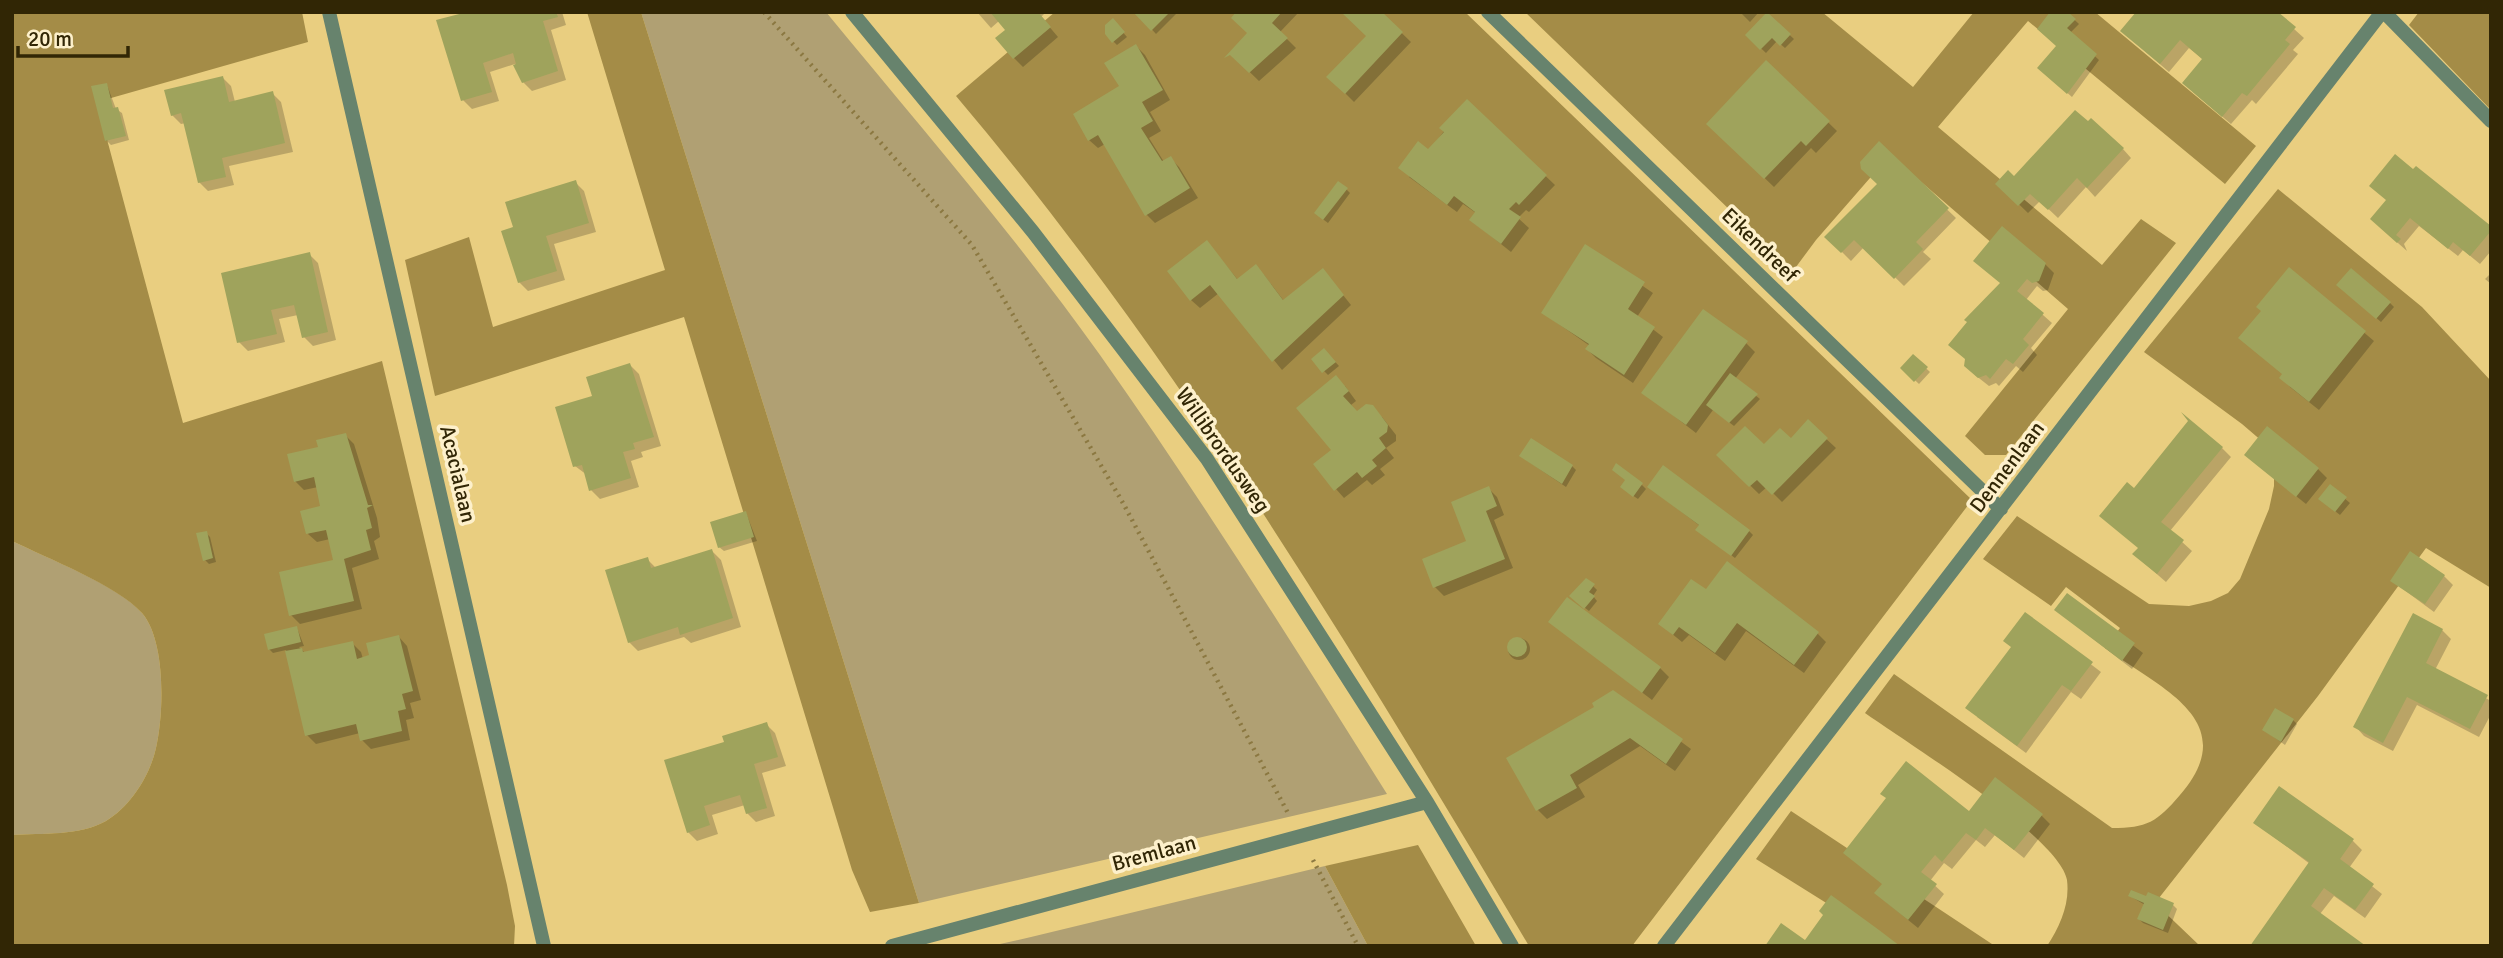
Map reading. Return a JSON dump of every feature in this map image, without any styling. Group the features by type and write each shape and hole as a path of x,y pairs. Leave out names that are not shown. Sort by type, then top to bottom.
{"street":[{"name":"Acacialaan","path":"329,12 544,946"},
{"name":"Willibrordusweg","path":"852,12 1033,232 1207,459 1427,802 1512,946"},
{"name":"Eikendreef","path":"1488,12 2001,509"},
{"name":"Dennenlaan","path":"1664,946 2383,12"},
{"path":"2383,12 2491,121"},
{"name":"Bremlaan","path":"892,946 1427,802"}],"path":[{"path":"764,12 972,245 1123,503 1358,946"}],"shaded area":[{"path":"12,12 302,12 308,42 97,102 183,423 382,361 507,885 515,926 514,946 12,946 12,835 85,829 106,821 124,807 144,779 156,748 161,716 161,678 155,641 150,625 142,613 100,583 12,541"},
{"path":"587,12 641,12 919,903 870,912 852,870 684,317 435,396 405,260 469,237 493,327 665,270"},
{"path":"641,12 826,12 1000,224 1100,355 1211,518 1387,794 919,903"},
{"path":"1055,12 1465,12 1972,500 1632,946 1529,946 1329,617 1189,403 1115,298 956,96"},
{"path":"1525,12 1822,12 1913,87 1974,12 2095,12 2256,146 2225,184 2028,21 1938,127 2102,265 2141,219 2176,243 2006,455 1985,455 1965,436 2068,309 1890,155 1816,240 1793,271"},
{"path":"2419,12 2491,12 2491,110 2409,25"},
{"path":"2278,189 2422,307 2491,381 2491,588 2426,548 2318,696 2155,903 2200,946 2047,946 2060,923 2067,898 2067,880 2058,862 2038,840 1978,791 1865,713 1894,674 2112,828 2134,827 2151,822 2165,812 2180,795 2197,769 2203,746 2199,727 2187,709 2170,693 2105,648 2120,628 2066,587 2051,606 1983,559 2017,516 2149,604 2189,606 2211,601 2228,593 2240,579 2269,509 2274,486 2274,461 2263,442 2242,424 2144,352"},
{"path":"12,541 82,573 117,593 142,613 150,625 155,641 161,678 161,716 153,758 144,779 124,807 96,826 60,833 12,835"},
{"path":"1791,811 1995,946 1895,946 1756,859"},
{"path":"1418,845 1476,946 1368,946 1325,866"},
{"path":"1325,866 1368,946 991,946 1031,937"}],"building":[{"path":"467,12 556,12 558,17 543,21 558,71 522,83 513,65 516,64 513,53 483,63 492,92 461,101 436,20"},
{"path":"990,12 1038,12 1051,27 1013,59 995,38 1005,30"},
{"path":"1133,12 1170,12 1151,31"},
{"path":"1236,12 1282,12 1272,23 1288,38 1249,73 1230,55 1224,58 1247,33 1231,18"},
{"path":"1341,12 1382,12 1403,32 1345,94 1326,77 1366,36"},
{"path":"1767,12 1791,34 1780,46 1772,38 1760,50 1745,35"},
{"path":"2050,12 2068,12 2076,19 2067,28 2097,54 2067,94 2037,68 2056,46 2037,29"},
{"path":"2136,12 2278,12 2296,27 2285,40 2290,44 2247,96 2242,93 2222,117 2182,83 2202,59 2180,40 2160,64 2120,31"},
{"path":"1113,18 1125,32 1112,43 1105,34 1105,25"},
{"path":"1136,44 1163,90 1142,102 1153,121 1141,128 1162,161 1171,156 1190,188 1145,216 1098,135 1088,141 1073,114 1119,86 1104,63"},
{"path":"1766,60 1830,121 1806,146 1801,141 1764,179 1706,124"},
{"path":"223,76 229,102 273,91 285,143 222,158 226,177 198,183 181,113 171,116 164,90"},
{"path":"107,83 113,108 118,107 126,136 105,141 91,86"},
{"path":"1467,99 1547,175 1519,205 1516,202 1509,209 1521,217 1501,244 1469,220 1475,212 1454,196 1447,205 1398,168 1418,141 1428,149 1444,132 1439,128"},
{"path":"2075,110 2088,121 2091,118 2124,148 2087,188 2077,178 2048,210 2030,194 2018,206 1995,184 2008,170 2014,176"},
{"path":"1879,141 1949,208 1916,242 1923,249 1894,279 1854,240 1841,253 1824,237 1877,184 1861,169 1860,162"},
{"path":"2395,154 2413,169 2416,166 2491,226 2491,231 2470,256 2453,242 2448,249 2410,218 2396,235 2401,239 2397,243 2370,219 2386,200 2369,186"},
{"path":"576,180 589,223 546,236 557,271 518,283 501,231 513,227 505,202"},
{"path":"1338,181 1348,188 1323,220 1314,213"},
{"path":"2002,226 2046,263 2039,281 2032,283 2027,279 2017,291 2044,313 2023,339 2029,345 2013,364 2006,359 1990,379 1986,375 1978,378 1964,366 1965,359 1948,345 1967,322 1964,320 2000,283 1973,261"},
{"path":"1207,240 1237,279 1256,264 1283,300 1323,268 1344,295 1272,362 1210,285 1190,301 1167,271"},
{"path":"1585,244 1645,282 1628,309 1655,327 1624,375 1585,349 1589,344 1541,313"},
{"path":"310,252 328,332 302,338 294,305 271,310 277,334 237,343 221,273"},
{"path":"2289,267 2366,331 2309,402 2279,378 2282,374 2238,338 2261,311 2256,307"},
{"path":"2351,268 2391,302 2376,319 2336,285"},
{"path":"1703,309 1748,341 1686,425 1641,393"},
{"path":"1324,348 1336,362 1322,373 1311,359"},
{"path":"1913,354 1928,367 1914,382 1900,368"},
{"path":"630,363 654,437 633,443 635,449 623,452 631,478 589,491 582,465 573,467 555,407 592,396 586,377"},
{"path":"1730,373 1758,394 1729,423 1706,405"},
{"path":"1336,375 1349,391 1343,396 1357,411 1366,404 1373,405 1388,425 1387,432 1379,438 1386,448 1372,460 1377,466 1362,478 1357,472 1334,491 1313,464 1331,450 1296,408"},
{"path":"2181,412 2223,447 2161,522 2184,540 2157,574 2132,554 2138,548 2099,516 2127,482 2134,488 2188,421"},
{"path":"1808,419 1828,438 1772,495 1757,480 1749,487 1716,455 1745,426 1764,444 1780,428 1791,438"},
{"path":"2267,426 2319,468 2296,497 2244,455"},
{"path":"346,433 368,505 373,505 367,508 372,528 366,530 371,550 344,559 354,601 289,616 279,572 333,560 326,530 306,534 300,511 320,506 314,477 294,482 287,454 318,447 316,440"},
{"path":"1531,438 1573,465 1562,484 1519,456"},
{"path":"1616,463 1643,483 1633,497 1620,487 1625,480 1612,470"},
{"path":"1663,465 1750,530 1731,556 1695,530 1699,525 1647,487"},
{"path":"2330,484 2347,497 2335,512 2318,499"},
{"path":"1489,486 1497,506 1486,511 1505,559 1433,588 1422,559 1466,541 1451,502"},
{"path":"746,511 754,537 718,548 710,522"},
{"path":"207,531 213,558 203,561 196,533"},
{"path":"712,549 733,618 680,635 678,627 628,643 605,570 648,557 651,568"},
{"path":"2410,551 2445,575 2425,604 2390,581"},
{"path":"1727,561 1819,632 1794,665 1737,623 1715,653 1679,627 1673,635 1658,624 1691,579 1706,589"},
{"path":"1586,578 1595,584 1589,592 1595,596 1584,609 1569,596"},
{"path":"2067,593 2135,643 2122,661 2054,610"},
{"path":"1567,597 1661,667 1642,693 1548,622"},
{"path":"2025,612 2093,662 2071,691 2062,685 2017,746 1965,708 2011,647 2003,641"},
{"path":"2413,613 2443,629 2426,663 2488,695 2470,729 2407,697 2383,743 2353,727"},
{"path":"297,626 301,642 268,650 264,634"},
{"path":"399,635 413,691 402,694 406,709 398,711 402,731 360,741 356,724 305,736 285,651 302,648 303,652 353,641 357,659 369,655 366,643"},
{"path":"1513,637 1521,637 1527,647 1521,657 1513,657 1507,651 1507,643"},
{"path":"1613,690 1683,739 1666,764 1630,738 1570,775 1577,788 1536,811 1506,758 1594,707 1592,703"},
{"path":"2275,708 2294,719 2281,742 2262,730"},
{"path":"767,722 778,757 754,764 767,808 746,814 740,795 704,806 710,825 687,833 664,760 724,742 722,736"},
{"path":"1906,761 1969,811 1995,777 2043,814 2014,850 1985,828 1976,840 1966,833 1942,862 1935,855 1921,872 1937,884 1908,920 1874,893 1882,884 1843,853 1886,798 1880,794"},
{"path":"2279,786 2354,839 2340,859 2374,884 2355,910 2324,888 2311,906 2366,946 2250,946 2309,862 2253,823"},
{"path":"2131,890 2146,896 2148,892 2174,903 2163,930 2137,919 2144,903 2128,896"},
{"path":"1831,895 1900,946 1765,946 1781,923 1805,940 1823,915 1819,911"}]}
